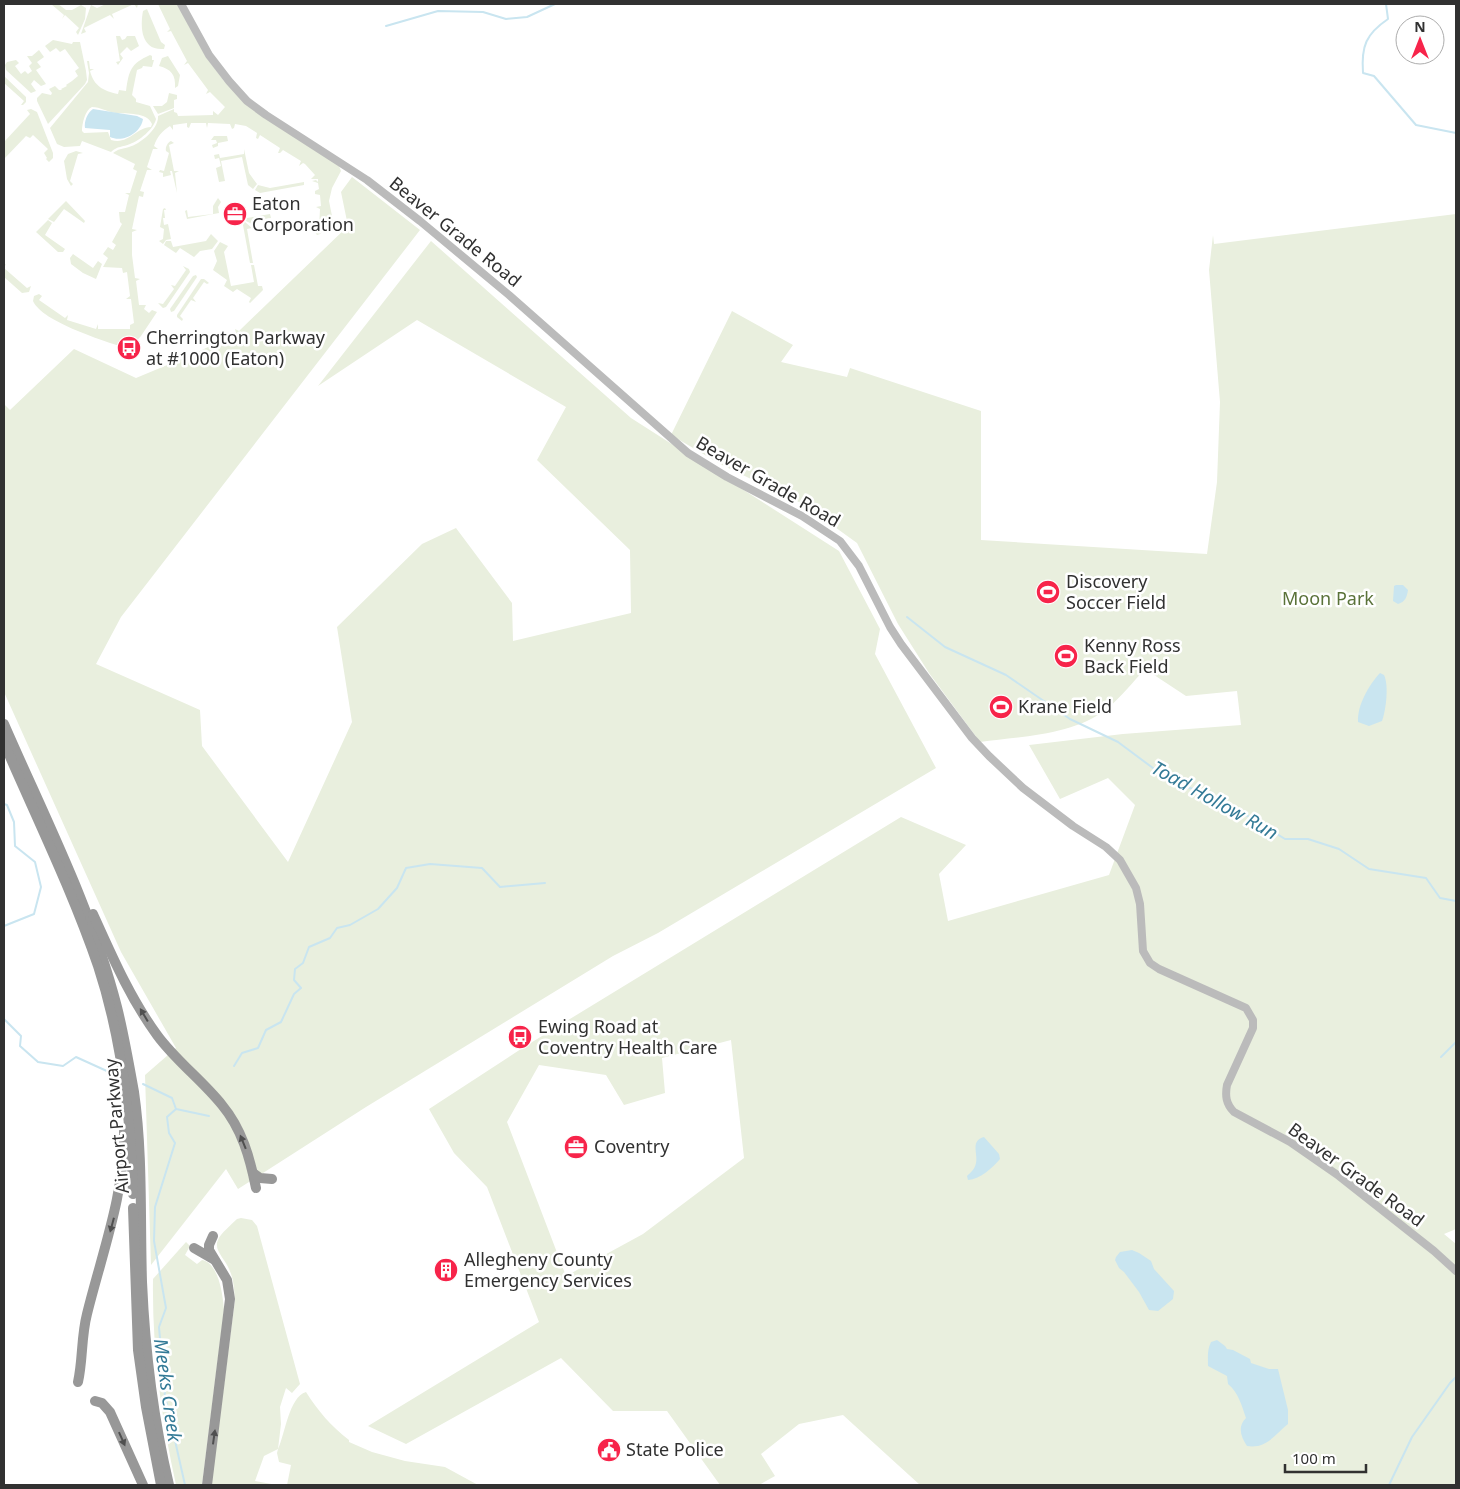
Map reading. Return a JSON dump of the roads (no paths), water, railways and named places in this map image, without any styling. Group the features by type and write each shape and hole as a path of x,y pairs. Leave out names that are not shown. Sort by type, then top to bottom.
{"highway":[{"name":"Airport Parkway","path":"4,724 91,926 117,1007 134,1095 139,1152 142,1284 148,1376 169,1485"},
{"name":"Airport Parkway","path":"4,743 66,885 97,966 109,1010 122,1072 131,1138 138,1350 147,1416 161,1485"},
{"path":"50,829 69,864 129,991 169,1050 215,1097 232,1118 245,1144 256,1188"},
{"path":"78,1382 84,1329 114,1218 121,1182 125,1133 122,1072"},
{"path":"253,1172 260,1178 272,1179"},
{"path":"213,1236 209,1247 213,1260"},
{"path":"194,1248 213,1260 220,1268 230,1293 230,1306 207,1485"},
{"path":"95,1402 102,1403 110,1412 143,1485"}],"main road":[{"name":"Beaver Grade Road","path":"181,4 196,34 217,66 241,96 260,112 366,180 420,221 509,295 688,453 727,477 802,516 840,541 859,566 890,627 901,644 980,747 1023,788 1073,826 1110,850 1120,860 1136,888 1140,904 1143,951 1150,964 1239,1004 1251,1014 1254,1020 1253,1028 1227,1086 1226,1094 1229,1107 1234,1112 1290,1142 1339,1176 1434,1251 1456,1271"}],"water":[{"path":"93,109 137,116 143,119 142,124 131,136 115,139 110,137 110,130 85,128 86,118"},
{"path":"1403,585 1408,590 1405,599 1398,604 1393,601 1394,586"},
{"path":"1380,673 1386,679 1385,711 1382,721 1369,726 1358,722 1359,709 1368,689"},
{"path":"984,1137 999,1154 1000,1159 982,1175 968,1180 967,1176 974,1169 976,1163 977,1141"},
{"path":"1132,1250 1151,1261 1154,1269 1174,1291 1173,1299 1158,1311 1149,1310 1139,1292 1119,1268 1115,1260 1120,1252"},
{"path":"1217,1340 1227,1349 1250,1359 1251,1363 1269,1369 1278,1369 1288,1410 1288,1424 1265,1443 1247,1446 1241,1432 1243,1421 1246,1418 1239,1400 1228,1384 1227,1376 1208,1366 1211,1342"}],"waterway":[{"path":"386,26 438,11 483,12 506,19 527,17 555,4"},
{"path":"1385,4 1388,19 1366,41 1363,55 1363,73 1374,76 1416,125 1456,133"},
{"name":"Toad Hollow Run","path":"907,617 945,647 1006,675 1070,719 1118,742 1169,780 1222,800 1285,839 1308,839 1339,849 1369,869 1426,878 1440,898 1456,901"},
{"name":"Meeks Creek","path":"4,804 7,805 14,822 15,846 35,862 41,887 34,914 4,926"},
{"path":"234,1066 242,1053 258,1048 266,1030 281,1022 294,994 301,988 294,980 295,969 303,963 309,947 330,938 337,928 350,925 378,909 397,888 406,868 430,864 482,868 500,887 545,883"},
{"name":"Meeks Creek","path":"4,1019 21,1036 20,1046 38,1062 63,1066 76,1057 109,1072"},
{"path":"1441,1057 1456,1042"},
{"name":"Meeks Creek","path":"143,1084 172,1098 176,1109 167,1117 169,1133 175,1143 155,1207 154,1241 166,1308 159,1327 165,1396 185,1485"},
{"path":"176,1109 209,1116"},
{"path":"1389,1485 1412,1437 1456,1377"}],"place":[{"name":"Eaton Corporation","path":"235,214"},
{"name":"Cherrington Parkway at #1000 (Eaton)","path":"129,348"},
{"name":"Discovery Soccer Field","path":"1048,592"},
{"name":"Kenny Ross Back Field","path":"1066,656"},
{"name":"Krane Field","path":"1001,707"},
{"name":"Ewing Road at Coventry Health Care","path":"520,1037"},
{"name":"Coventry","path":"576,1147"},
{"name":"Allegheny County Emergency Services","path":"446,1270"},
{"name":"State Police","path":"609,1450"}],"park label":[{"name":"Moon Park","path":"1328,599"}]}
